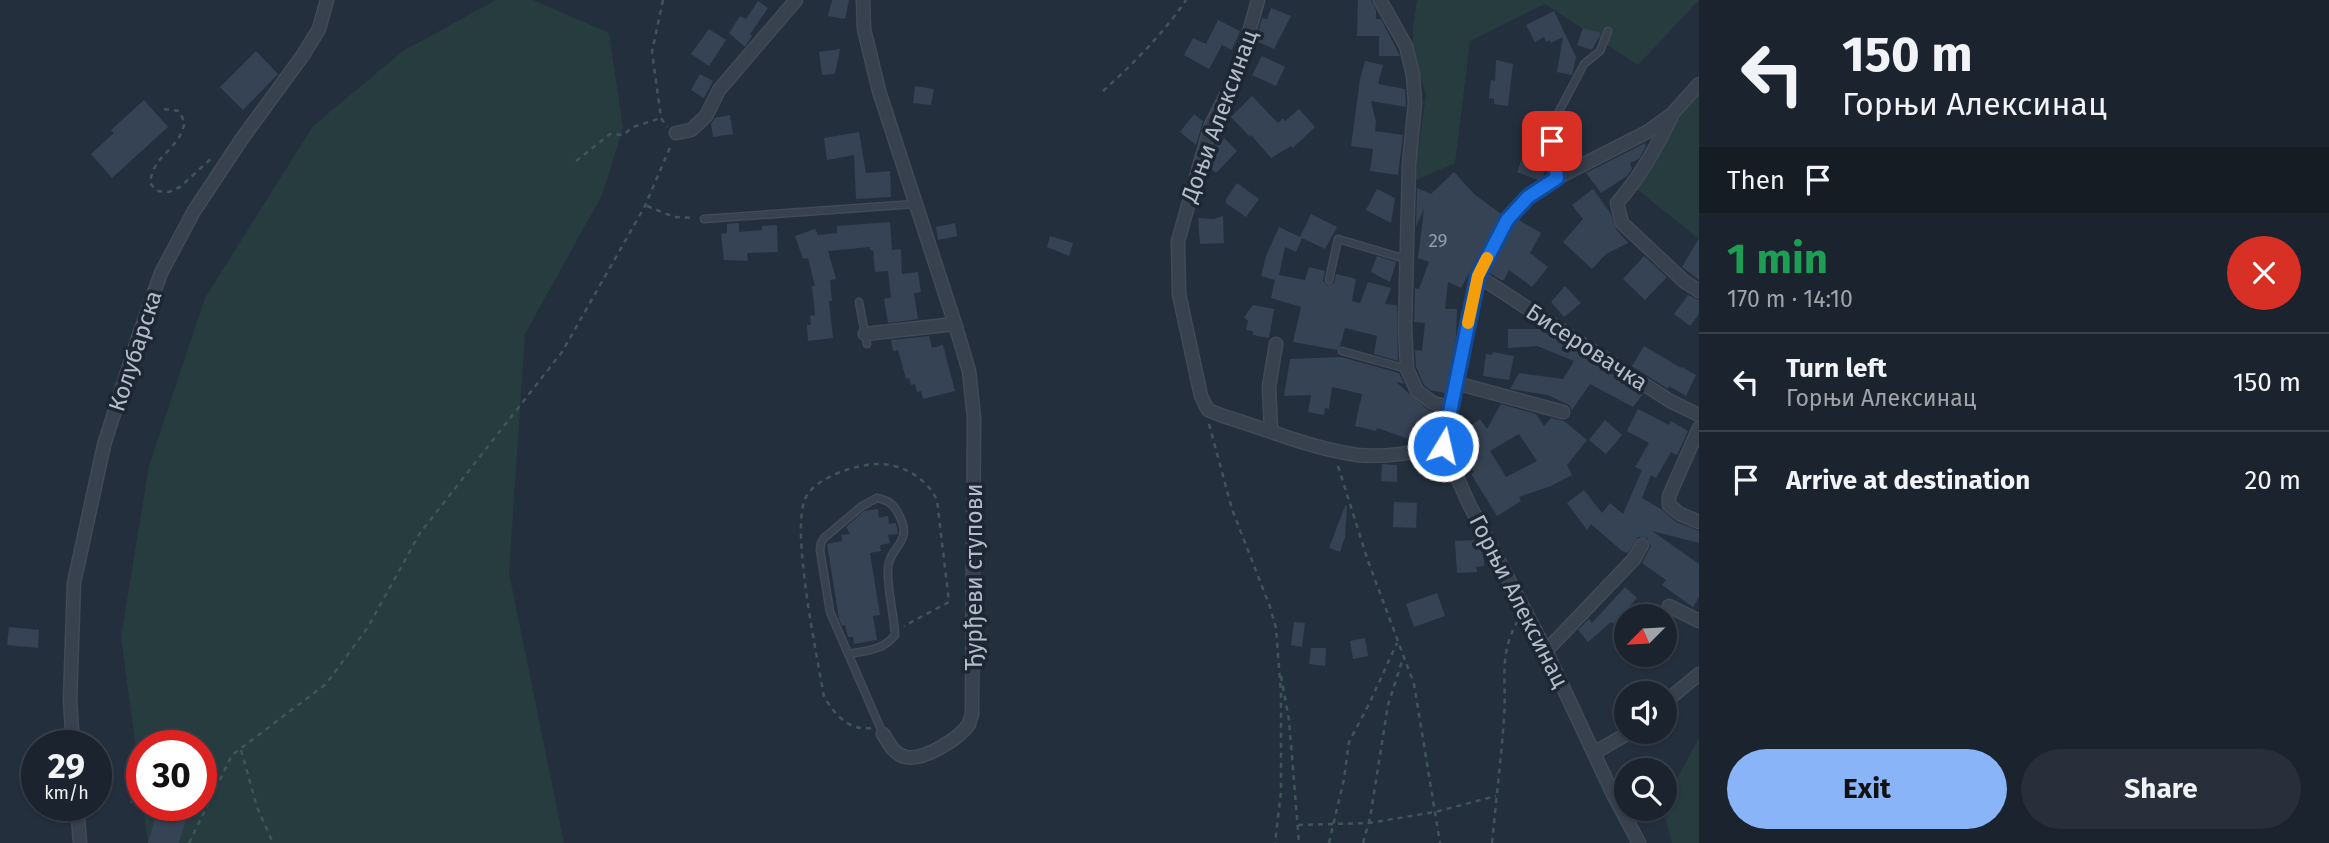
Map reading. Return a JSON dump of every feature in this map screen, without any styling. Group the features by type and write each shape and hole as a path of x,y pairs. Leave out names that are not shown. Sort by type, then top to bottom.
{"street":[{"name":"Колубарска","path":"72,730 70,700 74,583 104,445 161,272 194,211 319,29 327,0"},
{"path":"676,133 691,130 706,116 719,90 796,0"},
{"name":"Ђурђеви ступови","path":"863,0 864,29 879,91 918,204 969,371 974,414 972,714 969,724 948,743 918,757 905,757 895,752 880,730"},
{"name":"Доњи Алексинац","path":"1258,0 1238,72 1211,125 1178,241 1179,294 1201,396 1208,410 1271,430"},
{"path":"1380,0 1406,46 1413,75 1415,103 1409,165 1406,259 1407,369 1417,391 1433,403 1450,407"},
{"path":"1276,344 1269,387 1271,430 1334,451 1360,455 1389,455 1443,446 1478,276 1507,220 1528,197 1557,178 1647,132 1672,114 1699,84"},
{"path":"1672,114 1654,153 1633,186 1617,203 1622,223 1685,282 1699,291"},
{"name":"Бисеровачка","path":"1478,276 1670,401 1699,415"},
{"path":"866,339 955,324"},
{"path":"1456,383 1563,412"},
{"path":"1699,428 1669,496 1669,505 1680,514 1699,522"},
{"name":"Горњи Алексинац","path":"1443,446 1469,504 1546,651 1639,843"},
{"path":"1546,651 1634,559 1642,545"},
{"path":"1677,610 1699,621"},
{"path":"1677,692 1699,674"},
{"path":"1594,753 1614,741"},
{"path":"78,821 80,843"}],"lane":[{"path":"1557,178 1552,141 1555,119 1584,64 1600,51 1608,31"},
{"path":"704,219 918,204"},
{"path":"1329,280 1338,239 1406,259"},
{"path":"859,302 866,339"},
{"path":"1342,351 1407,369"},
{"path":"848,654 889,643 895,635 888,565 905,533 896,509 888,500 877,498 862,506 821,543 830,612 880,730"}],"path":[{"path":"189,843 232,755 326,684 368,627 420,533 562,352 645,206 676,133 667,127 661,118 652,52 663,0"},
{"path":"1103,91 1132,65 1173,19 1186,0"},
{"path":"164,109 179,111 186,123 178,139 152,171 150,183 157,191 169,192 180,187 219,151"},
{"path":"576,161 610,134 623,135 633,128 661,118"},
{"path":"645,206 674,217 704,219"},
{"path":"1208,421 1232,509 1276,628 1281,693 1282,792 1275,843"},
{"path":"1334,451 1368,561 1414,684 1440,843"},
{"path":"880,730 856,728 837,716 824,697 801,544 805,499 812,489 841,471 873,464 892,465 929,485 937,500 949,602 895,630"},
{"path":"1492,843 1505,714 1503,671 1508,642 1524,609"},
{"path":"1329,843 1344,779 1349,742 1398,641"},
{"path":"1363,843 1369,823 1388,705 1404,656"},
{"path":"1278,658 1289,720 1299,843"},
{"path":"240,749 257,807 273,843"},
{"path":"1298,825 1369,823 1435,812 1496,796"}],"green space":[{"path":"496,0 533,0 609,33 623,128 602,195 525,334 509,573 564,843 148,843 145,821 217,821 217,730 133,730 121,637 149,466 205,298 313,126 403,51"},
{"path":"1417,0 1699,0 1638,65 1545,4 1470,41 1455,163 1414,181 1426,95 1413,49"},
{"path":"1699,84 1699,239 1633,186 1672,114"},
{"path":"1699,738 1699,843 1672,843 1666,821 1677,821 1677,779"}],"building":[{"path":"832,0 849,0 845,19 828,16"},
{"path":"1358,0 1371,0 1376,10 1376,19 1381,19 1400,56 1379,56 1379,36 1357,36"},
{"path":"758,1 768,8 750,34 752,36 745,47 729,33 740,16 746,19"},
{"path":"1271,8 1291,16 1274,49 1256,41 1262,18 1267,19"},
{"path":"1554,11 1576,57 1572,75 1557,72 1563,37 1551,43 1550,40 1546,42 1544,37 1535,42 1526,25"},
{"path":"1218,20 1240,31 1232,50 1222,45 1209,69 1184,55 1193,38 1206,44"},
{"path":"1583,28 1601,33 1592,50 1577,45"},
{"path":"709,29 726,40 709,66 691,54"},
{"path":"840,49 835,74 822,75 819,52"},
{"path":"256,51 278,74 243,110 220,87"},
{"path":"1262,56 1285,67 1276,86 1252,75"},
{"path":"1496,60 1513,64 1508,106 1494,104 1494,99 1489,98 1491,80 1495,81"},
{"path":"1365,61 1383,65 1378,84 1405,89 1406,107 1371,101 1376,122 1375,131 1403,135 1398,175 1370,171 1373,149 1351,146"},
{"path":"700,74 713,81 704,98 691,90"},
{"path":"915,86 934,89 931,105 913,103"},
{"path":"1252,96 1278,123 1283,118 1285,121 1299,109 1315,127 1293,148 1291,146 1271,158 1231,117"},
{"path":"144,100 168,127 112,178 91,154 114,133 111,130"},
{"path":"1194,114 1203,121 1196,145 1180,132"},
{"path":"730,115 733,134 713,137 711,124 715,118"},
{"path":"859,132 866,173 890,171 891,197 856,199 854,155 827,160 824,138"},
{"path":"1224,138 1237,151 1216,173 1208,166 1215,144 1217,146"},
{"path":"1645,143 1639,159 1630,163 1632,169 1627,176 1601,193 1586,173"},
{"path":"1525,150 1549,159 1543,177 1538,180 1517,172"},
{"path":"1454,172 1474,194 1501,214 1461,288 1448,282 1445,309 1457,309 1456,338 1445,393 1430,390 1424,385 1416,367 1415,350 1422,351 1425,323 1414,322 1415,288 1419,289 1429,262 1418,258 1424,209 1416,227 1417,188 1431,194"},
{"path":"1237,183 1259,199 1246,217 1226,203"},
{"path":"1377,189 1395,198 1391,223 1366,210"},
{"path":"1593,189 1611,214 1616,229 1628,243 1606,254 1592,269 1563,242 1583,219 1572,205"},
{"path":"1311,214 1337,227 1325,249 1302,238 1296,252 1285,247 1279,275 1305,280 1309,267 1325,271 1323,281 1327,285 1334,283 1336,274 1356,279 1352,301 1360,303 1368,282 1391,288 1385,304 1397,305 1398,361 1374,354 1377,336 1345,328 1337,350 1293,342 1301,307 1271,298 1275,280 1261,276 1266,256 1279,227 1300,237"},
{"path":"1223,216 1224,243 1200,244 1198,218 1214,219"},
{"path":"1519,220 1541,233 1530,253 1548,267 1532,287 1509,270 1504,280 1489,273"},
{"path":"890,222 892,250 901,249 902,274 918,272 921,292 914,293 918,319 888,323 884,299 891,297 888,271 875,272 873,250 870,250 870,247 828,251 836,279 830,280 833,338 808,341 807,325 811,325 810,316 815,315 812,286 815,286 808,258 803,259 795,236 815,229 818,235 837,233 837,226"},
{"path":"739,223 739,232 762,230 762,226 777,225 778,252 747,253 748,261 724,260 721,234 727,233 727,224"},
{"path":"955,223 957,236 938,240 936,227"},
{"path":"1050,236 1073,243 1069,256 1047,247"},
{"path":"1699,238 1699,280 1682,267"},
{"path":"1377,256 1396,262 1390,282 1371,272"},
{"path":"1644,256 1667,277 1645,300 1623,279"},
{"path":"1565,286 1581,303 1564,317 1551,302"},
{"path":"1688,295 1699,300 1699,314 1690,326 1674,314"},
{"path":"1253,305 1274,309 1269,338 1253,335 1253,331 1246,330 1248,321 1244,317"},
{"path":"1508,329 1543,329 1643,394 1633,407 1590,384 1572,410 1569,405 1548,395 1510,389 1519,373 1563,379 1574,361 1537,346 1508,348"},
{"path":"929,336 932,348 943,345 955,391 923,399 921,391 917,392 915,384 911,385 909,378 906,379 898,350 893,351 891,340"},
{"path":"1644,346 1696,375 1686,396 1669,386 1668,389 1632,366"},
{"path":"1493,352 1514,356 1509,380 1483,376 1486,354 1492,355"},
{"path":"1341,357 1399,373 1404,384 1396,382 1428,410 1441,414 1439,424 1430,436 1414,424 1409,439 1377,428 1376,431 1355,426 1362,394 1332,387 1329,409 1325,408 1324,415 1308,412 1311,395 1284,396 1290,359"},
{"path":"1501,404 1536,414 1544,426 1551,418 1564,421 1587,440 1567,465 1572,475 1551,486 1519,497 1521,501 1497,516 1471,474 1474,472 1452,444 1453,439 1480,419 1487,429","holes":["1519,434 1537,461 1506,477 1490,451"]},
{"path":"1638,409 1669,425 1671,421 1688,431 1677,455 1671,452 1656,478 1651,475 1642,498 1676,522 1699,531 1699,543 1652,531 1699,564 1699,597 1693,607 1662,585 1666,580 1642,563 1651,546 1647,538 1638,537 1628,553 1622,551 1591,524 1587,530 1567,503 1584,490 1602,513 1610,503 1623,514 1642,470 1635,467 1649,443 1627,431"},
{"path":"1605,420 1622,435 1606,454 1589,440"},
{"path":"1382,464 1397,465 1397,482 1381,481"},
{"path":"1394,502 1417,503 1416,528 1393,527"},
{"path":"1345,506 1345,537 1340,552 1329,548"},
{"path":"878,509 879,518 888,516 889,524 896,523 898,534 888,535 890,543 880,545 881,551 870,553 880,615 873,616 877,640 854,644 853,637 848,637 845,625 842,626 839,619 827,544 842,541 841,535 850,534 846,527 864,511"},
{"path":"1478,540 1483,550 1484,566 1476,567 1477,572 1457,573 1455,541"},
{"path":"1625,587 1637,598 1631,604 1614,604 1614,623 1611,622 1588,642 1578,630 1589,619 1592,623"},
{"path":"1437,593 1445,616 1414,627 1406,604"},
{"path":"1294,622 1305,623 1302,647 1291,645"},
{"path":"9,627 39,630 38,648 7,645"},
{"path":"1365,638 1368,656 1353,659 1350,641"},
{"path":"1311,648 1326,648 1325,666 1309,664"},
{"path":"154,821 185,821 179,843 148,843"}],"slow traffic":[{"path":"1468,323 1478,276 1487,258"}],"route":[{"path":"1443,446 1478,276 1507,220 1528,197 1557,178 1552,157 1552,141"}]}
